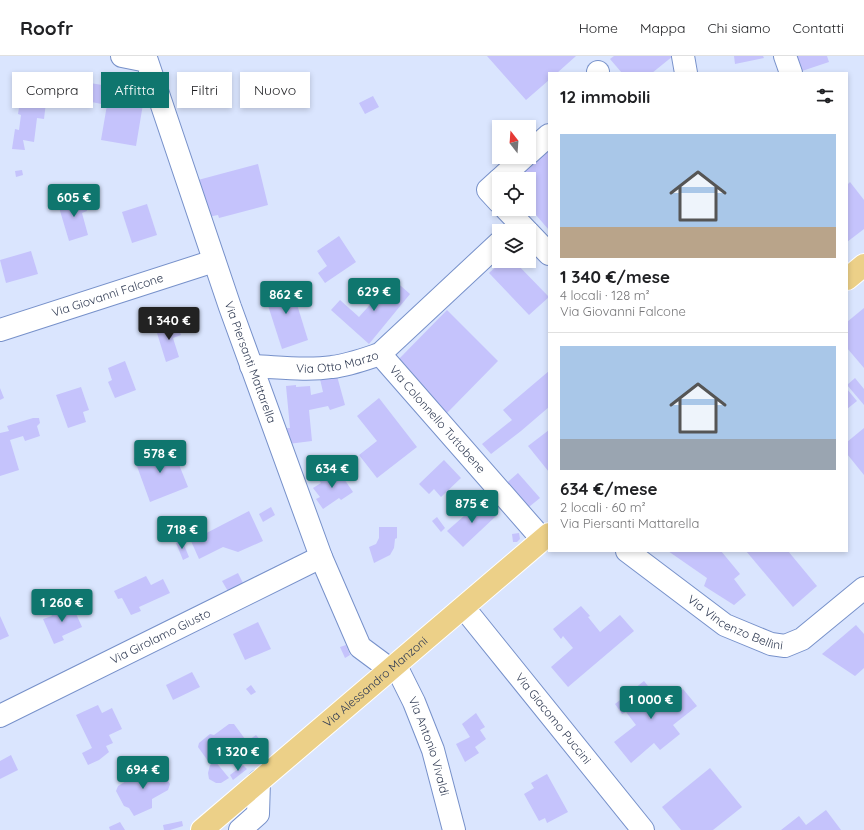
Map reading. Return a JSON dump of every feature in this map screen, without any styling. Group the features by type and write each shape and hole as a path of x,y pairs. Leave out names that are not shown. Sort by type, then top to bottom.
{"main road":[{"path":"848,278 864,265"},
{"name":"Via Alessandro Manzoni","path":"202,830 546,537"}],"street":[{"name":"Via Piersanti Mattarella","path":"122,56 147,61 251,366 321,557 360,647 393,668"},
{"path":"785,56 791,72"},
{"path":"536,147 548,136"},
{"path":"510,172 517,164"},
{"path":"536,241 548,253"},
{"name":"Via Otto Marzo","path":"251,366 308,368 331,367 356,362 380,354 492,250"},
{"name":"Via Giovanni Falcone","path":"0,330 214,261"},
{"name":"Via Colonnello Tuttobene","path":"380,354 546,537"},
{"name":"Via Vincenzo Bellini","path":"628,552 725,625 771,644 785,646 802,640 864,588"},
{"name":"Via Girolamo Giusto","path":"0,716 321,557"},
{"name":"Via Giacomo Puccini","path":"464,608 643,830"},
{"name":"Via Antonio Vivaldi","path":"393,668 414,702 433,750 454,830"},
{"path":"240,830 258,814 259,781"}],"building":[{"path":"487,56 576,56 558,72 548,72 548,81 526,100"},
{"path":"614,56 673,56 653,72 621,72 610,59"},
{"path":"734,56 763,56 764,58 735,64"},
{"path":"791,56 827,56 829,62 796,72"},
{"path":"93,83 101,85 101,104 93,102"},
{"path":"373,96 379,107 365,114 359,103"},
{"path":"19,108 45,108 44,119 37,118 34,142 23,140 25,150 12,149 15,129 19,130 21,115 18,114"},
{"path":"106,108 142,108 136,146 101,140"},
{"path":"548,145 548,229 536,215 536,172 517,172 526,164 536,164 536,155"},
{"path":"258,164 268,205 219,218 218,215 208,217 198,180"},
{"path":"22,170 23,175 16,177 15,171"},
{"path":"850,182 864,200 864,229 848,241 848,184"},
{"path":"83,196 87,211 82,213 88,235 69,241 58,204"},
{"path":"147,204 157,235 132,243 122,212"},
{"path":"339,236 356,262 325,283 318,273 327,266 317,251"},
{"path":"31,251 38,274 6,283 0,260"},
{"path":"494,268 521,268 548,296 548,298 529,315 489,273"},
{"path":"393,279 410,294 369,344 331,310 340,300 359,317"},
{"path":"290,282 308,340 282,349 263,290"},
{"path":"864,308 864,368 848,349 848,321"},
{"path":"447,310 498,361 447,413 396,362"},
{"path":"176,320 181,335 173,338 179,357 166,362 157,333 167,329 165,324"},
{"path":"125,361 136,390 115,398 108,382 112,380 108,368"},
{"path":"548,372 548,408 491,454 482,444 512,420 503,410"},
{"path":"337,376 345,405 330,410 328,406 309,410 312,441 288,444 287,428 290,428 286,386 310,386 311,395 323,392 320,379"},
{"path":"855,378 864,389 864,405 848,386 848,384"},
{"path":"81,387 89,410 83,412 86,422 68,428 56,395"},
{"path":"0,388 4,398 0,400"},
{"path":"848,390 857,401 848,408"},
{"path":"379,398 417,447 377,478 359,455 377,441 357,416"},
{"path":"33,418 39,418 40,423 37,426 40,436 25,441 23,436 10,440 19,470 0,476 0,433 9,431 7,426"},
{"path":"864,428 864,475 848,455 848,441"},
{"path":"548,431 548,471 528,446"},
{"path":"163,446 168,460 176,457 188,487 150,502 134,458"},
{"path":"444,460 461,478 441,497 434,489 429,494 419,484"},
{"path":"338,470 353,492 341,500 339,498 323,509 316,499 320,497 313,488 321,483 318,479 327,473 329,476"},
{"path":"518,473 540,498 524,511 503,486"},
{"path":"481,501 496,516 463,547 447,531"},
{"path":"271,507 275,515 263,522 259,514"},
{"path":"249,511 263,541 238,552 223,547 199,559 191,541"},
{"path":"437,517 445,528 441,532 432,521"},
{"path":"379,527 397,527 397,538 395,539 394,548 390,555 374,563 369,547 376,544 379,538"},
{"path":"519,533 520,539 517,542 513,542 512,534"},
{"path":"182,540 189,557 183,560 176,543"},
{"path":"669,552 722,552 740,574 734,579 746,595 734,605 704,586 707,578"},
{"path":"747,552 789,552 817,586 793,607"},
{"path":"238,573 244,585 229,593 222,581"},
{"path":"146,576 151,585 163,579 170,593 139,607 141,611 131,615 122,598 118,599 114,591"},
{"path":"61,606 63,611 73,607 82,627 62,636 64,640 54,644 43,619 52,616 49,611"},
{"path":"581,606 590,616 588,617 600,632 620,615 634,631 568,687 551,667 573,648 563,636 561,639 553,629"},
{"path":"0,616 9,636 0,640"},
{"path":"258,622 271,649 245,660 233,634"},
{"path":"856,625 864,634 864,668 855,676 822,654"},
{"path":"346,645 350,655 345,658 340,647"},
{"path":"192,672 200,687 173,700 166,685"},
{"path":"644,681 652,691 649,693 661,707 683,689 697,706 673,725 680,734 660,750 654,743 631,763 614,742 636,725 626,712 622,714 615,704"},
{"path":"251,685 256,692 251,695 246,689"},
{"path":"98,705 102,713 112,708 122,729 109,735 113,743 106,746 109,752 99,760 88,765 82,753 92,748 76,715"},
{"path":"476,713 485,727 480,730 486,739 475,747 479,753 465,762 456,744 470,737 462,724"},
{"path":"229,724 234,724 246,742 234,750 231,757 223,754 213,761 208,761 198,747 199,743 210,734 214,735"},
{"path":"256,735 262,742 251,750 246,742"},
{"path":"11,755 18,770 0,779 0,761"},
{"path":"215,761 229,778 221,783 216,783 209,779 208,773 210,765"},
{"path":"243,765 247,769 233,780 230,775"},
{"path":"156,766 161,769 170,784 168,790 152,799 152,808 134,816 129,808 124,806 116,791 118,786 133,777 135,772 141,777"},
{"path":"710,768 742,807 713,830 681,830 662,807"},
{"path":"547,774 568,812 547,823 545,818 539,821 524,794 534,788 531,783"},
{"path":"826,810 841,830 781,830 799,816 806,825"},
{"path":"182,821 183,826 170,830 164,830 163,825"},
{"path":"120,822 125,830 110,830 109,827"}]}
